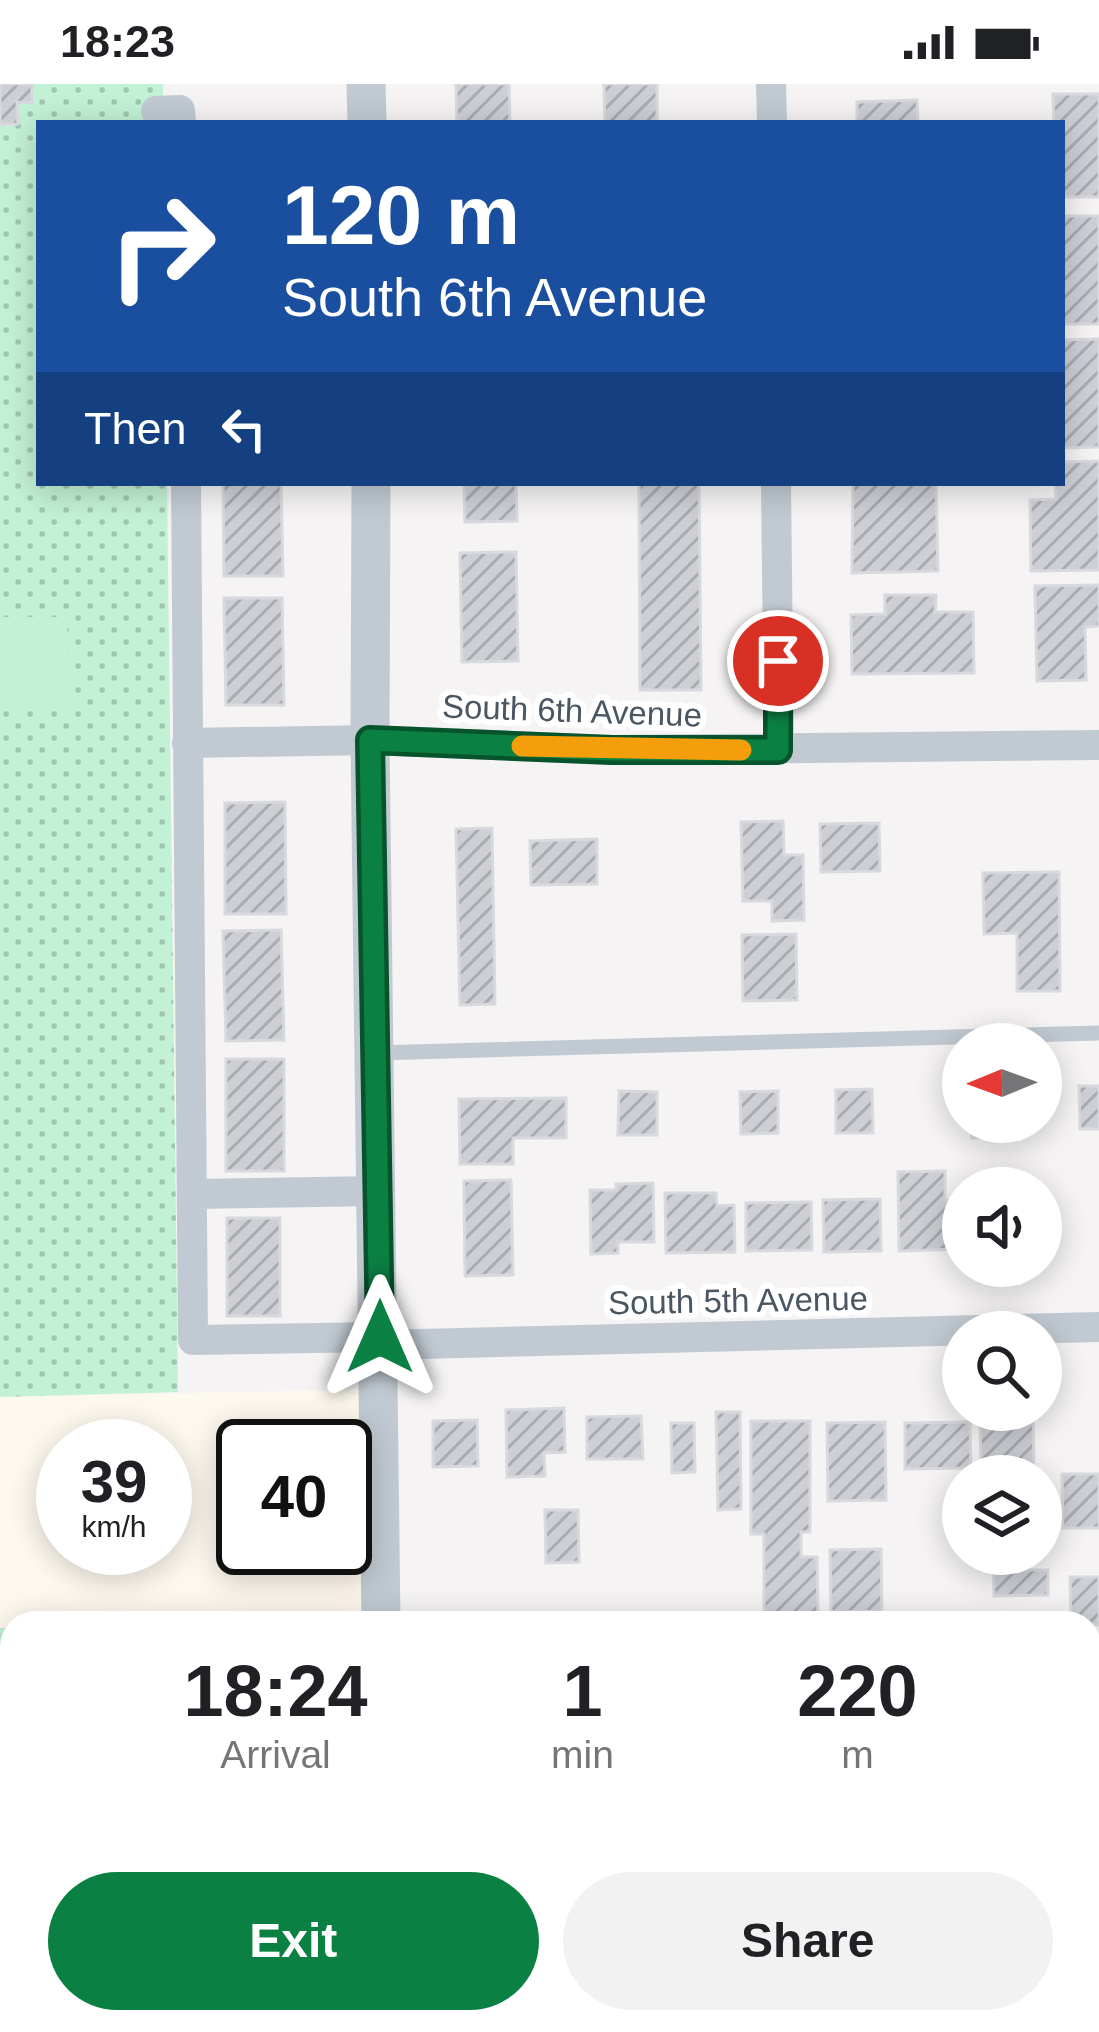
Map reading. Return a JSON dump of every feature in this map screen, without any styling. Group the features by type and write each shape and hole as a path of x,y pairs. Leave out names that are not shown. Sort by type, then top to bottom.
{"street":[{"path":"366,84 367,120"},
{"path":"772,84 772,120"},
{"path":"186,486 181,759 192,1194 378,1191"},
{"path":"371,486 381,1611"},
{"path":"776,486 778,750"},
{"name":"South 6th Avenue","path":"181,759 370,740 612,750 1099,745"},
{"name":"South 5th Avenue","path":"192,1194 193,1340 380,1341 1099,1327"}],"lane":[{"path":"377,1053 1099,1034"}],"shaded area":[{"path":"380,1389 381,1611 0,1611 0,1397"}],"green space":[{"path":"0,84 163,84 163,120 36,120 36,486 167,486 178,1392 0,1397"},
{"path":"0,617 67,617 71,705 0,707"}],"building":[{"path":"0,84 32,84 32,103 17,102 18,124 0,125"},
{"path":"456,84 509,84 510,120 457,120"},
{"path":"604,84 657,84 657,120 605,120"},
{"path":"1053,94 1099,94 1099,197 1065,197 1065,120 1054,120"},
{"path":"917,100 918,120 857,120 857,102"},
{"path":"1065,216 1099,216 1099,324 1065,324"},
{"path":"1099,339 1099,447 1065,448 1065,340"},
{"path":"1099,461 1099,570 1031,571 1030,500 1056,499 1055,486 1065,486 1065,462"},
{"path":"223,486 281,486 283,576 224,576"},
{"path":"464,486 516,486 517,521 465,522"},
{"path":"639,486 699,486 701,690 640,690"},
{"path":"853,486 936,486 938,571 852,573"},
{"path":"516,552 518,661 462,662 460,553"},
{"path":"1099,585 1099,626 1085,627 1086,680 1037,681 1035,586"},
{"path":"885,595 936,595 935,612 973,612 974,673 852,674 851,615 885,614"},
{"path":"224,598 282,598 284,705 226,705"},
{"path":"285,802 286,914 225,914 225,803"},
{"path":"783,821 784,855 803,855 804,920 772,921 772,901 743,901 741,822"},
{"path":"879,823 880,871 821,872 820,824"},
{"path":"492,828 495,1004 460,1005 456,829"},
{"path":"597,839 597,884 531,885 530,841"},
{"path":"1059,872 1060,991 1017,991 1017,933 984,934 983,873"},
{"path":"281,930 284,1040 226,1041 223,931"},
{"path":"796,934 797,1000 743,1001 742,935"},
{"path":"226,1059 284,1059 284,1171 226,1171"},
{"path":"1079,1086 1099,1086 1099,1129 1080,1129"},
{"path":"872,1089 873,1133 836,1133 836,1090"},
{"path":"619,1091 657,1092 657,1135 618,1135"},
{"path":"778,1091 778,1133 741,1134 740,1092"},
{"path":"566,1098 566,1138 513,1138 513,1164 460,1164 459,1099"},
{"path":"942,1171 942,1250 899,1251 898,1172"},
{"path":"511,1180 513,1275 465,1276 464,1181"},
{"path":"653,1183 654,1242 618,1242 618,1253 591,1254 590,1190"},
{"path":"665,1193 716,1193 717,1206 734,1205 735,1252 666,1253"},
{"path":"880,1199 881,1251 824,1252 823,1200"},
{"path":"811,1202 812,1250 746,1251 746,1203"},
{"path":"227,1218 280,1218 280,1316 227,1316"},
{"path":"564,1408 565,1452 544,1453 545,1476 507,1477 506,1410"},
{"path":"716,1412 740,1412 741,1509 718,1510"},
{"path":"641,1416 643,1459 587,1459 587,1417"},
{"path":"477,1420 478,1466 433,1467 433,1421"},
{"path":"751,1421 810,1421 810,1532 801,1532 801,1557 817,1557 818,1611 764,1611 764,1534 751,1534"},
{"path":"885,1422 886,1500 828,1501 827,1423"},
{"path":"942,1422 942,1431 970,1431 971,1455 942,1455 942,1468 905,1469 905,1423"},
{"path":"671,1423 694,1423 695,1472 672,1473"},
{"path":"980,1431 1033,1431 1034,1455 981,1455"},
{"path":"1062,1474 1099,1474 1099,1528 1063,1528"},
{"path":"545,1510 578,1510 579,1562 546,1563"},
{"path":"881,1549 882,1611 831,1611 830,1550"},
{"path":"994,1575 1048,1575 1048,1595 994,1596"},
{"path":"1070,1577 1099,1577 1099,1611 1071,1611"}],"slow traffic":[{"path":"522,746 741,750"}],"route":[{"path":"380,1337 370,740 612,750 778,750 778,661"}]}
